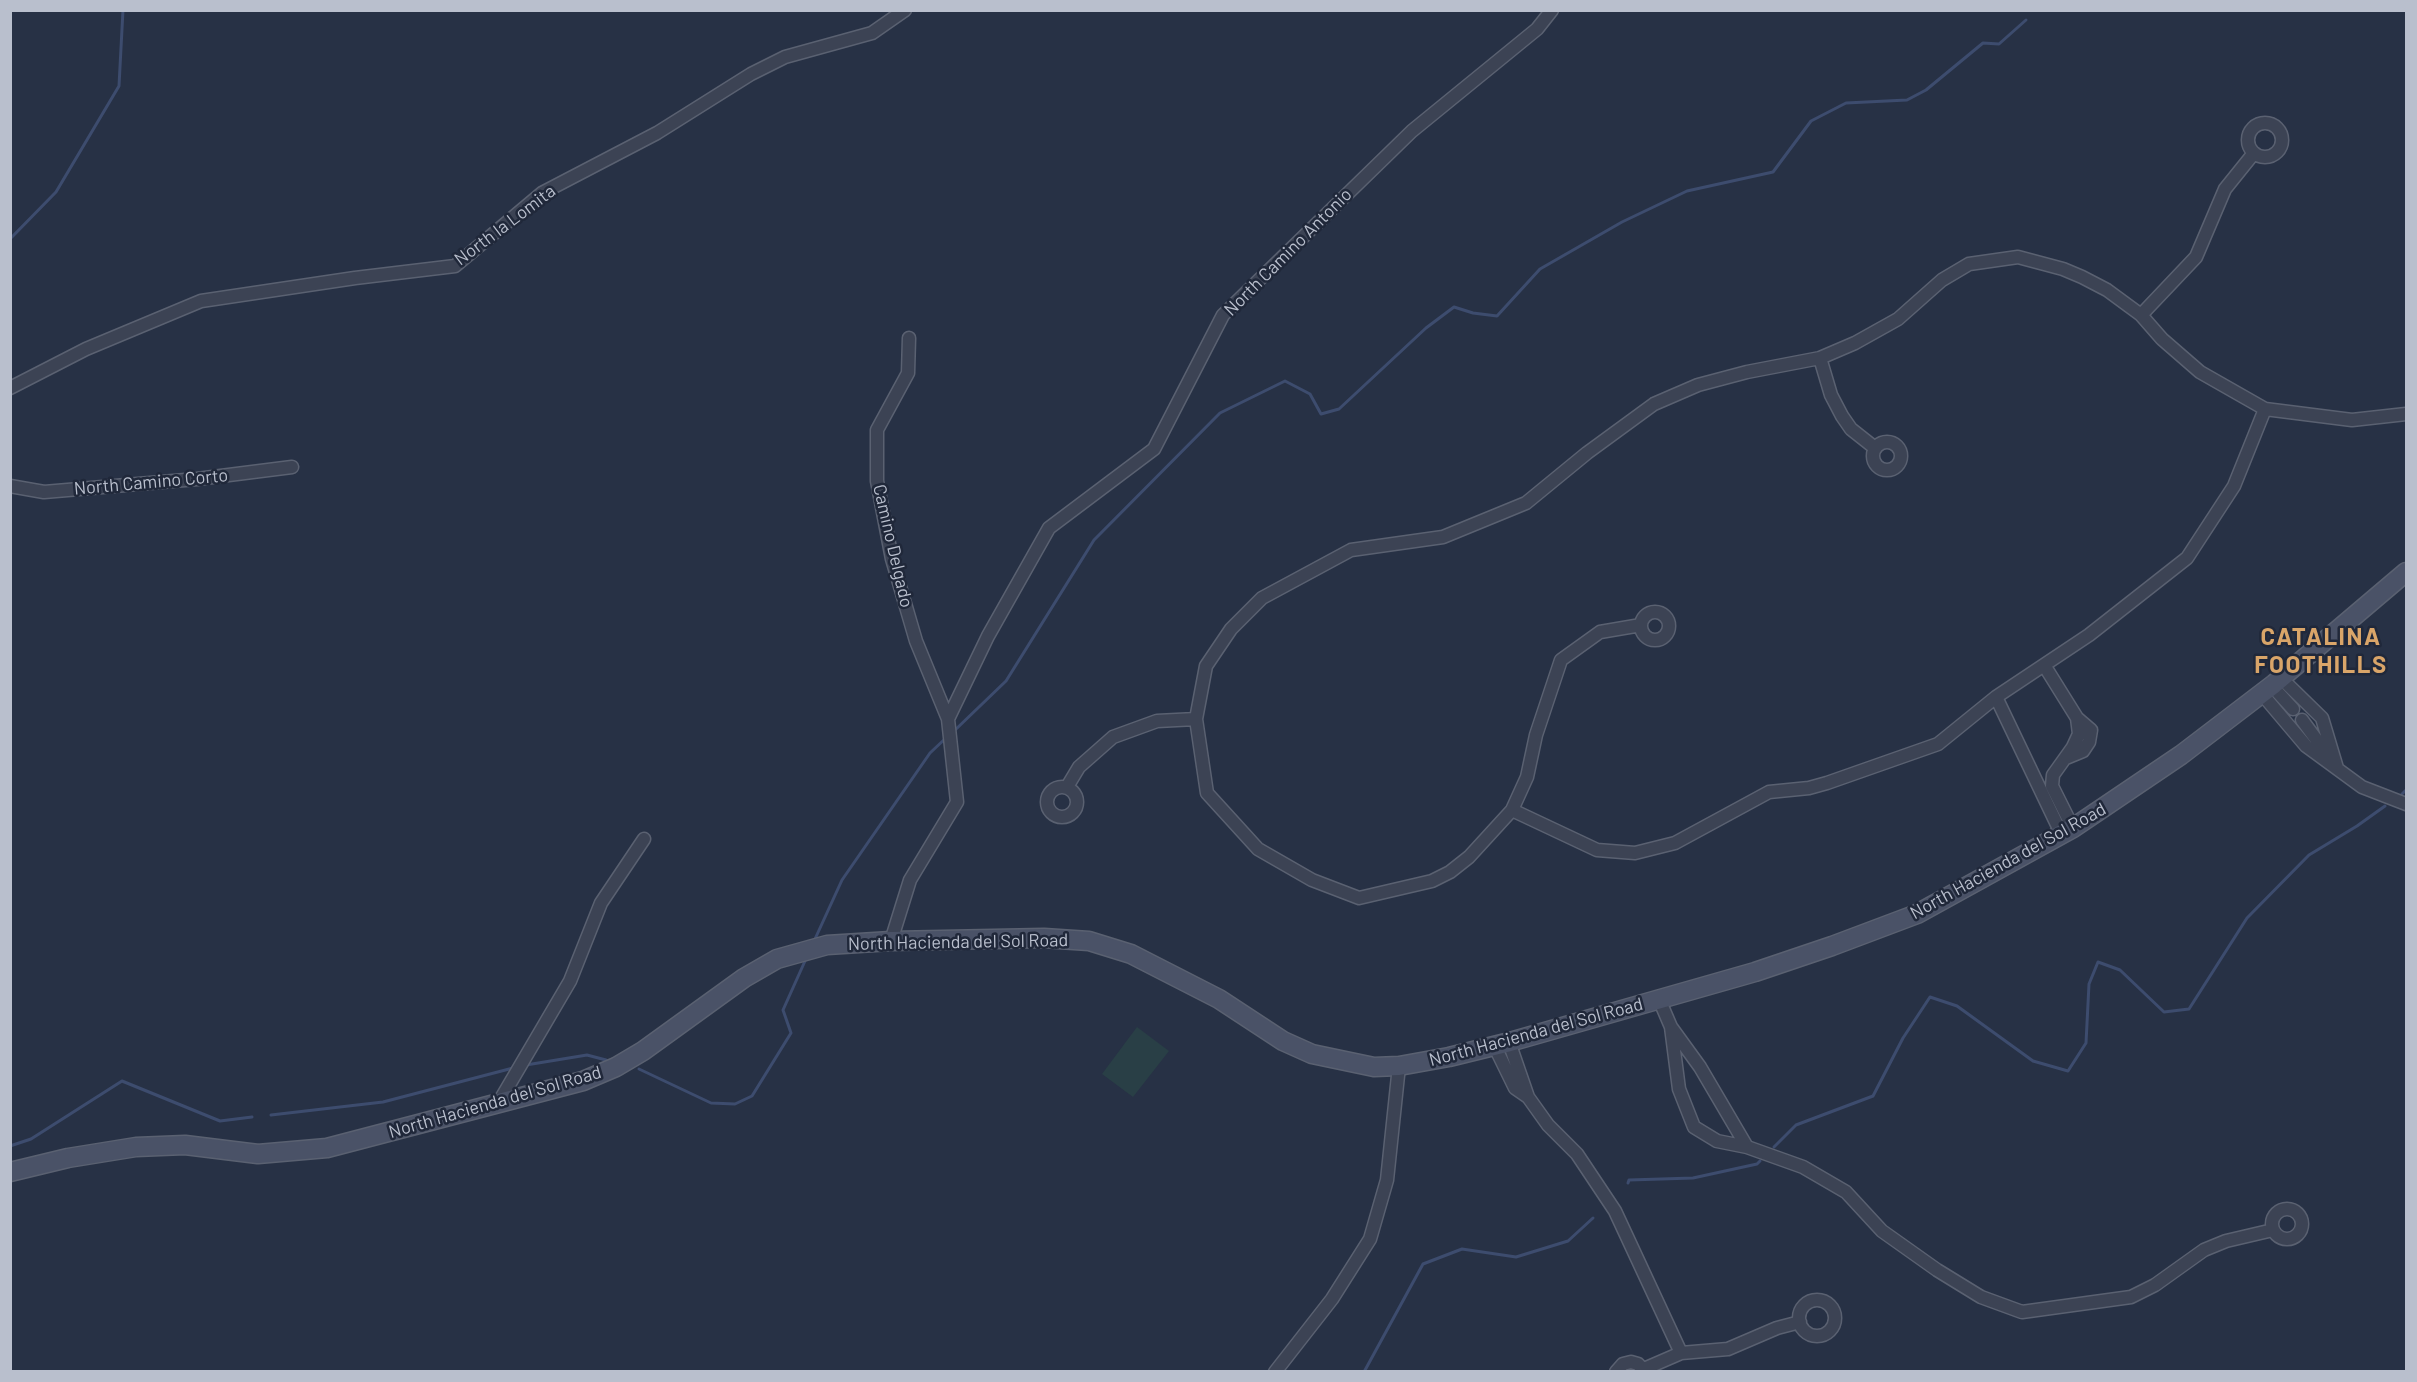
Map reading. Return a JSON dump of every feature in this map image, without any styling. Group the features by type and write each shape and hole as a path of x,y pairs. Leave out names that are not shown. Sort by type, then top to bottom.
{"street":[{"name":"North la Lomita","path":"10,388 86,349 201,301 455,266 542,193 657,133 751,74 785,57 872,33 905,10"},
{"name":"North Camino Antonio","path":"948,719 988,636 1049,528 1154,448 1223,315 1412,131 1537,29 1552,10"},
{"path":"2141,315 2196,257 2225,189 2254,153"},
{"path":"1641,625 1600,632 1561,660 1536,735 1527,777 1512,810 1478,849 1450,872 1432,881 1359,898 1312,880 1258,849 1208,793 1196,719 1206,666 1231,629 1262,598 1351,550 1443,537 1526,503 1645,411 1698,385 1747,372 1820,358 1855,343 1898,319 1942,280 1969,264 2018,256 2063,269 2107,290 2141,315 2162,339 2200,372 2265,409 2352,420 2406,414"},
{"name":"Camino Delgado","path":"909,338 908,373 877,430 877,481 892,559 904,600 916,640 948,719"},
{"path":"1820,358 1831,395 1842,416 1851,429 1875,448"},
{"path":"1512,810 1597,850 1635,853 1675,843 1769,792 1809,788 1827,783 1938,744 1996,698 2089,635 2187,558 2234,486 2265,409"},
{"name":"North Camino Corto","path":"10,486 44,492 197,479 292,467"},
{"name":"North Hacienda del Sol Road","path":"10,1172 68,1158 136,1147 185,1145 258,1154 327,1148 583,1081 616,1067 643,1051 744,978 777,959 827,945 891,941 1044,938 1089,941 1131,954 1200,988 1283,1041 1312,1054 1374,1066 1399,1066 1502,1044 1755,972 1917,914 2067,832 2181,755 2272,686 2406,572"},
{"path":"2044,665 2078,718 2079,734 2053,775 2052,786 2067,832"},
{"path":"2272,686 2294,709"},
{"path":"2272,686 2306,746 2362,787 2406,804"},
{"path":"2272,686 2322,718 2337,768"},
{"path":"1996,698 2067,832"},
{"path":"891,941 910,880 957,802 948,719"},
{"path":"1067,787 1079,767 1113,737 1157,721 1196,719"},
{"path":"2302,720 2337,768"},
{"path":"499,1102 570,981 601,903 644,839"},
{"path":"1659,999 1671,1027 1700,1067 1747,1147"},
{"path":"1671,1027 1679,1089 1694,1127 1717,1141 1747,1147 1803,1167 1846,1192 1882,1231 1937,1270 1981,1297 2022,1312 2131,1297 2155,1285 2204,1250 2226,1241 2273,1230"},
{"path":"1502,1044 1515,1088 1528,1097 1548,1125 1577,1154 1615,1211 1681,1353"},
{"path":"1275,1371 1332,1299 1370,1239 1387,1180 1399,1066"},
{"path":"1616,1371 1623,1364 1631,1362 1645,1370 1681,1353 1728,1349 1777,1328 1800,1322"}],"shaded area":[{"path":"1137,1027 1169,1051 1133,1097 1102,1074"}],"waterway":[{"path":"10,239 56,192 119,86 123,10"},
{"path":"954,731 1006,681 1094,540 1220,413 1285,381 1310,394 1321,414 1339,409 1426,328 1454,307 1473,313 1497,316 1540,269 1622,222 1687,191 1773,172 1811,121 1846,103 1907,100 1926,90 1983,43 1999,44 2026,20"},
{"path":"815,939 842,880 930,753 947,737"},
{"path":"2402,794 2406,790"},
{"path":"1774,1147 1796,1125 1873,1096 1903,1038 1930,997 1957,1006 2033,1061 2068,1071 2086,1043 2089,984 2098,962 2120,970 2164,1012 2189,1009 2247,918 2309,855 2385,806"},
{"path":"639,1069 711,1103 735,1104 752,1096 791,1033 783,1010 805,961"},
{"path":"526,1065 587,1055 606,1060"},
{"path":"271,1115 383,1102 513,1068"},
{"path":"10,1146 31,1139 122,1081 220,1121 252,1117"},
{"path":"1628,1183 1629,1180 1693,1178 1757,1164 1760,1161"},
{"path":"1364,1372 1423,1264 1462,1249 1516,1257 1568,1241 1593,1218"}],"district":[{"name":"CATALINA FOOTHILLS","path":"2321,651"}]}
